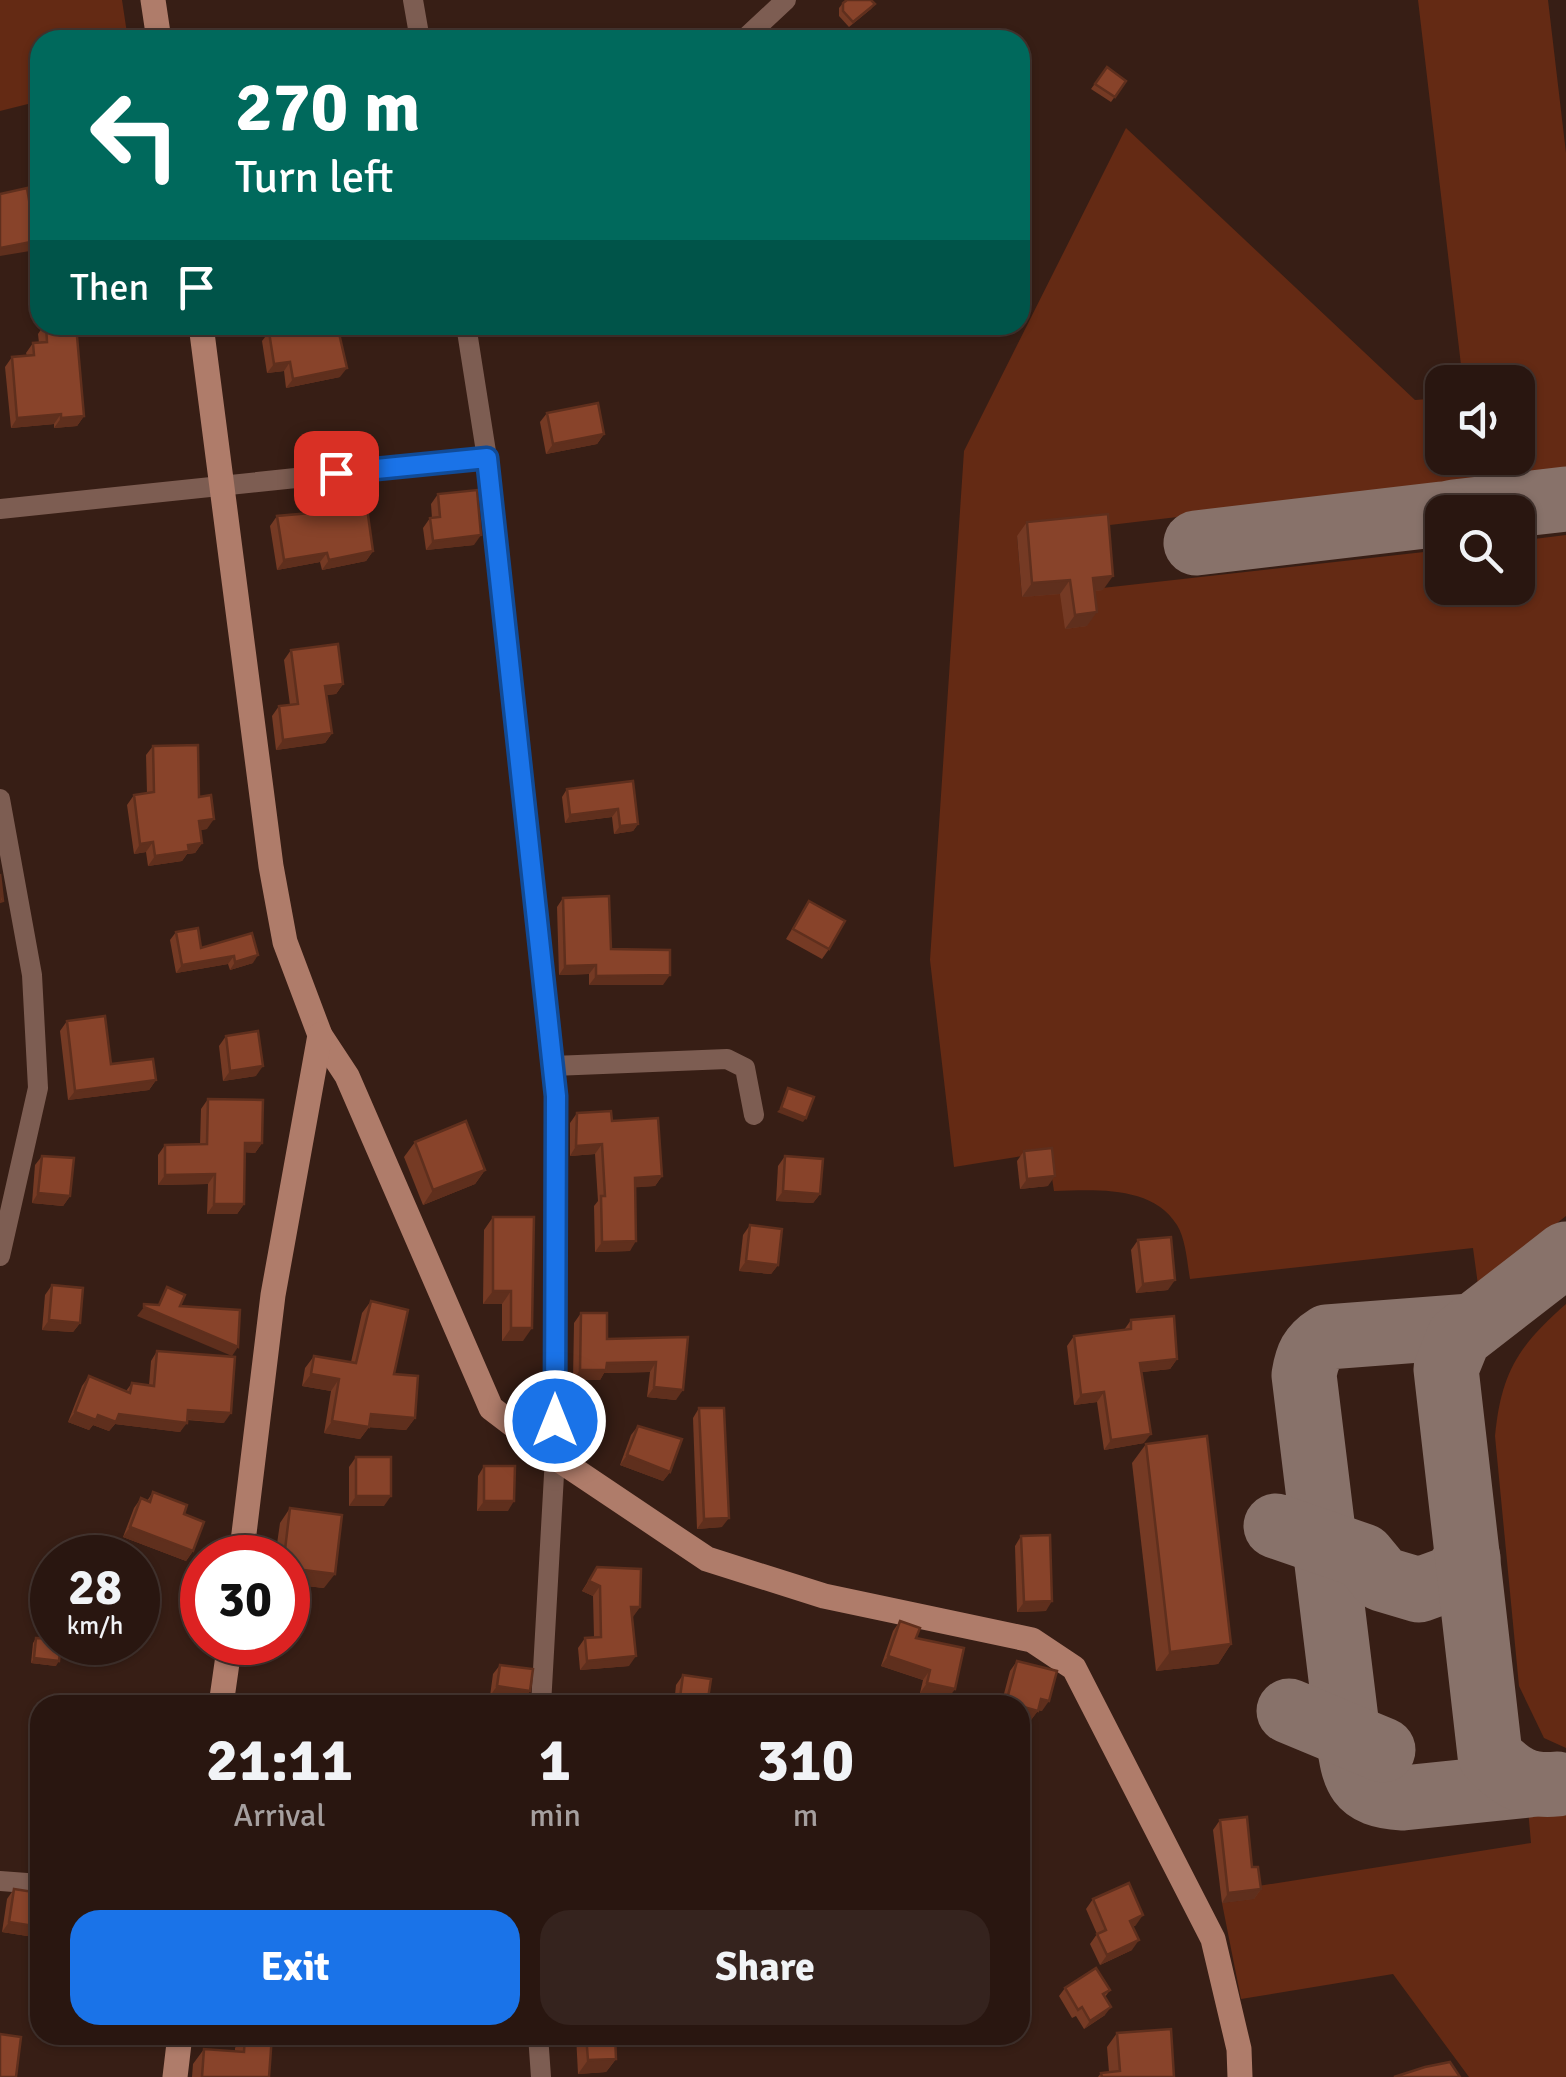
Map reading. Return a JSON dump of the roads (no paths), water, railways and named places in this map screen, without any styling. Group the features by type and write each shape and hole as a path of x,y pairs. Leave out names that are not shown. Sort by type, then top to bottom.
{"street":[{"path":"154,0 158,30"},
{"path":"413,0 418,30"},
{"path":"754,30 786,0"},
{"path":"202,335 271,866 285,942 320,1035 347,1076 491,1408 554,1457 706,1559 824,1596 1032,1640 1074,1668 1214,1939 1239,2048 1240,2077"},
{"path":"468,335 487,458 556,1096 554,1457 542,1695"},
{"path":"0,509 487,458"},
{"path":"0,799 32,975 38,1088 0,1256"},
{"path":"244,1535 273,1295 320,1035"},
{"path":"553,1066 727,1059 745,1068 754,1114"},
{"path":"222,1695 227,1665"},
{"path":"0,1880 30,1883"},
{"path":"175,2077 179,2045"},
{"path":"538,2045 540,2077"}]}
